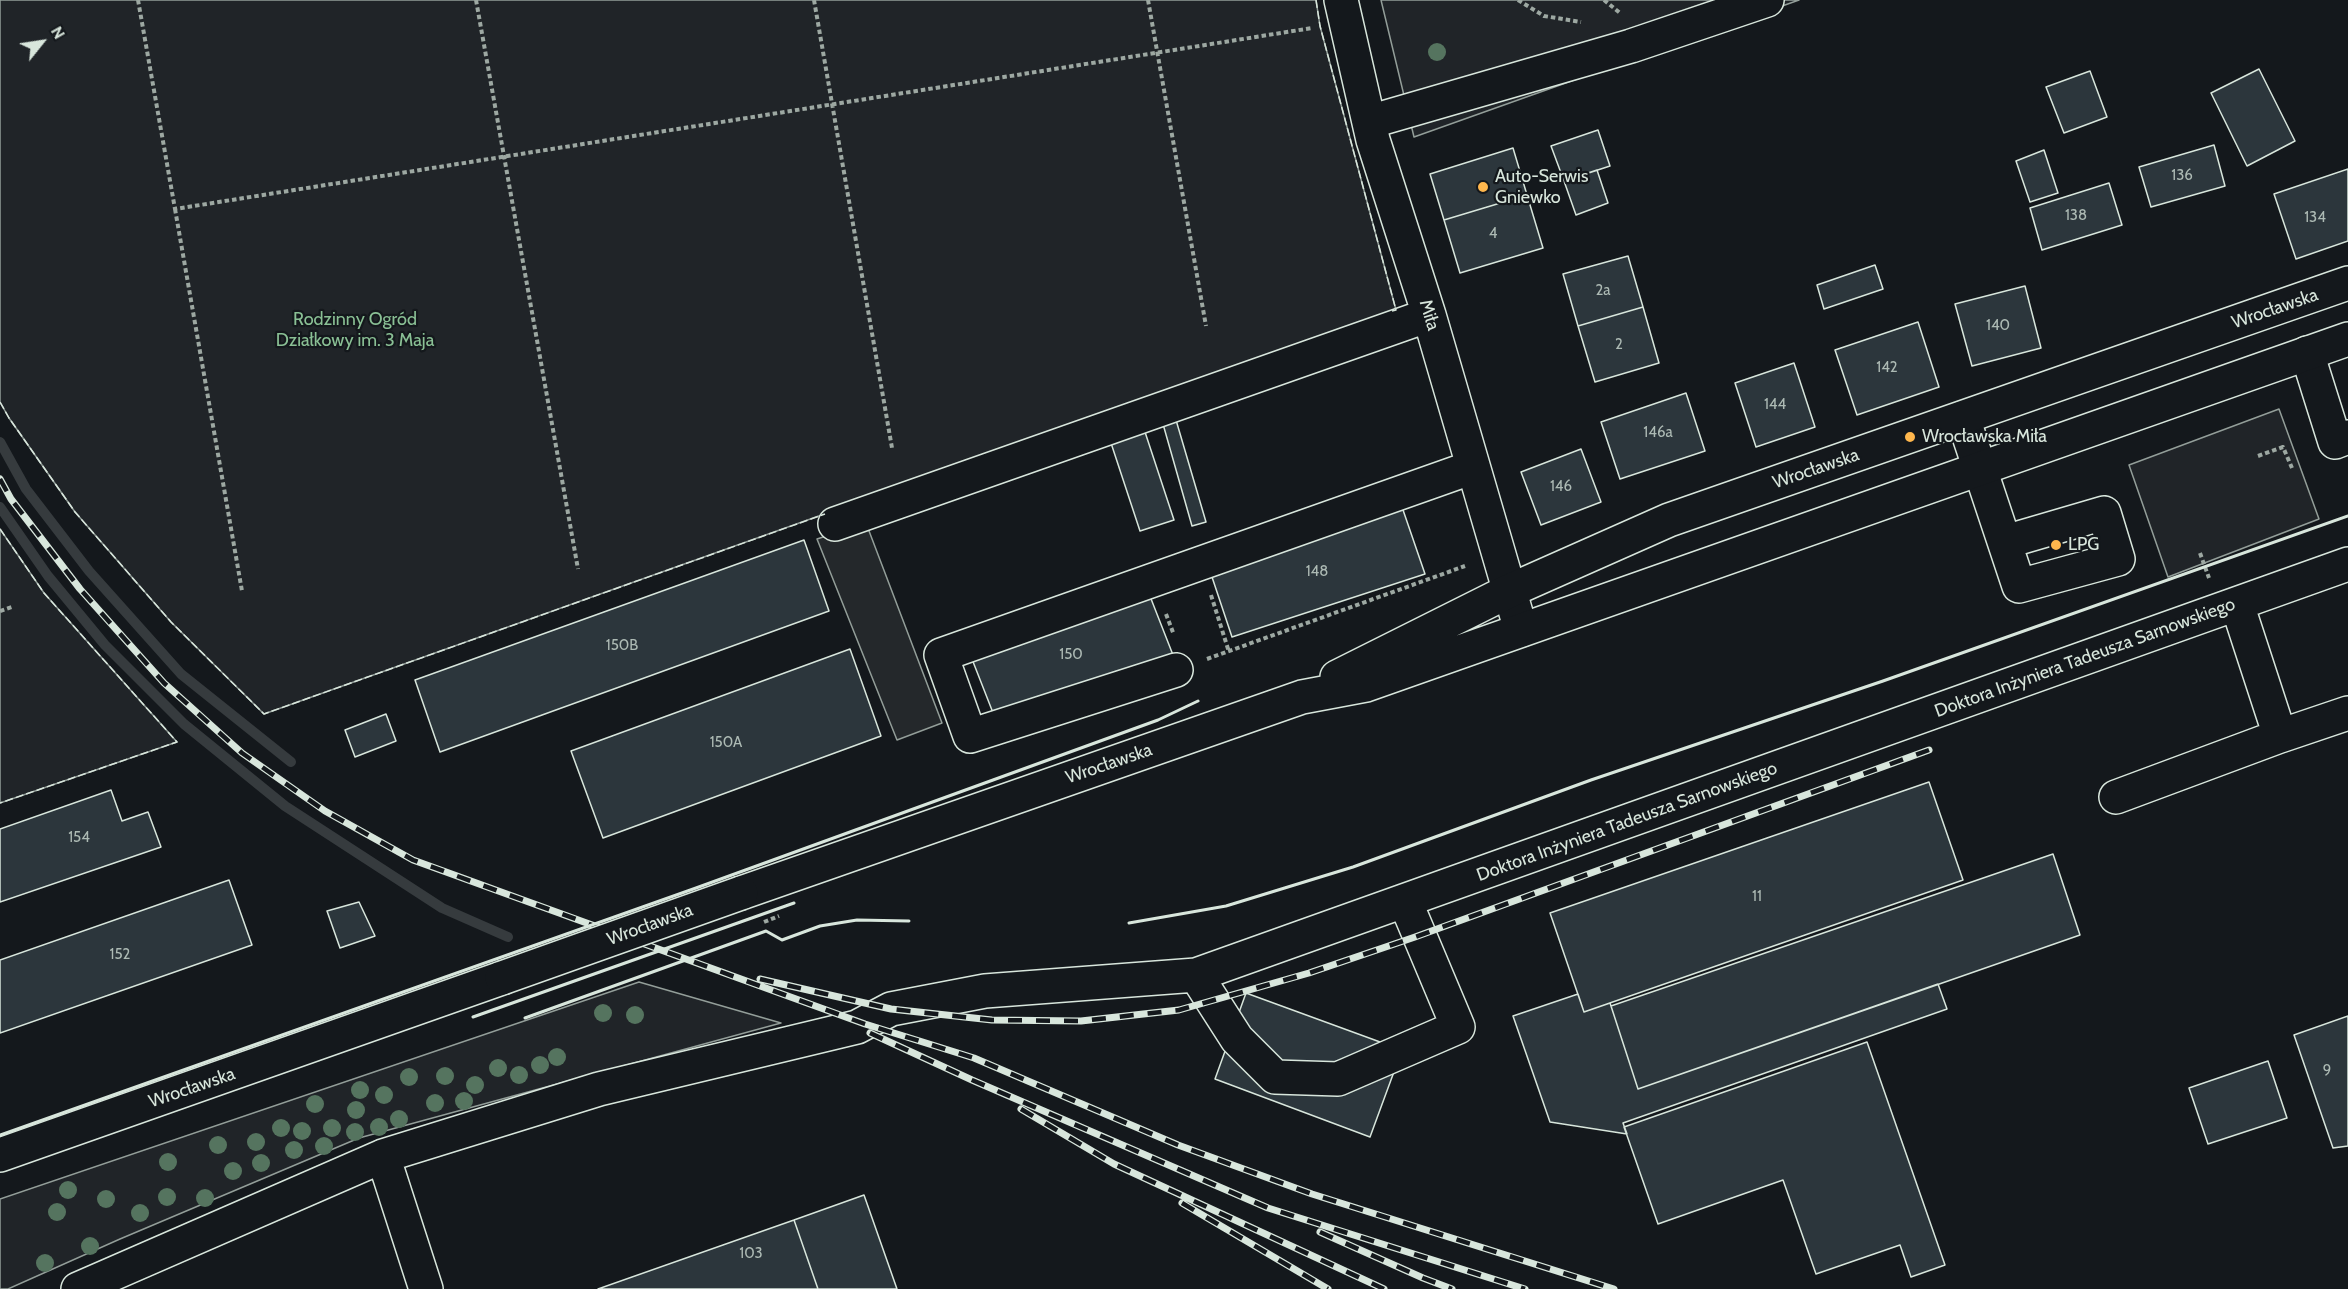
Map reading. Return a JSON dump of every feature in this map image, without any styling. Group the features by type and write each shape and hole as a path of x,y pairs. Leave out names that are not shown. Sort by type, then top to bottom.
{"main road":[{"name":"Miła","path":"1341,0 1369,122 1429,315 1521,630"},
{"path":"1369,122 1630,46 1767,0"},
{"name":"Wrocławska","path":"1302,697 1360,665 1509,591 1669,520 2348,283"},
{"path":"835,524 1429,315"},
{"name":"Wrocławska","path":"0,1155 1302,697 1366,685 2348,339"},
{"path":"2307,353 2335,442 2348,437"},
{"path":"1963,418 2005,542"},
{"path":"1180,669 970,736 941,655 1473,467"},
{"name":"Doktora Inżyniera Tadeusza Sarnowskiego","path":"78,1289 383,1156 599,1089 857,1027 891,1009 985,991 1196,975 2348,564"},
{"path":"2237,604 2280,736"},
{"path":"2116,796 2348,713"},
{"path":"1196,975 1237,1039 1275,1077 1338,1079 1458,1027 1405,901"},
{"path":"383,1156 426,1289"}],"path":[{"path":"138,0 242,591"},
{"path":"476,0 578,569"},
{"path":"814,0 892,448"},
{"path":"1148,0 1206,326"},
{"path":"175,209 1320,26"},
{"path":"2258,456 2283,447 2292,468"},
{"path":"1154,580 1180,669 1418,584 1498,552"},
{"path":"1200,564 1229,652"},
{"path":"0,611 12,606"}],"green space":[{"name":"Rodzinny Ogród Działkowy im. 3 Maja","path":"0,0 1316,0 1320,26 1396,310 264,714 171,622 75,512 0,402"},
{"path":"1381,0 1799,0 1414,137"},
{"path":"2279,409 2319,519 2168,577 2129,465"},
{"path":"0,529 44,593 177,742 0,803"},
{"path":"639,982 781,1023 359,1138 8,1289 0,1289 0,1199"}],"shaded area":[{"path":"866,523 942,723 897,740 817,539"}],"building":[{"path":"2259,69 2295,141 2247,166 2211,93"},
{"path":"2090,71 2107,117 2064,133 2046,87"},
{"path":"1598,130 1610,166 1564,181 1551,146"},
{"path":"2214,145 2225,186 2151,207 2139,167"},
{"path":"1513,148 1527,195 1444,220 1430,174"},
{"path":"2044,150 2058,193 2030,202 2016,161"},
{"path":"2348,169 2348,241 2296,259 2274,194"},
{"path":"1597,170 1608,203 1576,215 1564,181"},
{"path":"2109,183 2122,225 2042,250 2030,208"},
{"path":"1527,195 1543,248 1460,273 1444,220"},
{"path":"1628,256 1643,307 1578,326 1563,274"},
{"path":"1875,265 1883,289 1824,309 1817,285"},
{"path":"2025,286 2041,348 1972,366 1955,304"},
{"path":"1643,307 1659,363 1595,382 1578,326"},
{"path":"1918,322 1939,387 1857,415 1835,350"},
{"path":"1794,363 1815,427 1756,447 1735,383"},
{"path":"1686,393 1705,451 1620,479 1601,422"},
{"path":"1176,420 1206,522 1192,526 1163,424"},
{"path":"1145,432 1174,520 1140,531 1111,443"},
{"path":"1581,449 1601,502 1541,525 1521,472"},
{"path":"1402,507 1425,574 1232,637 1210,571"},
{"path":"804,540 829,611 440,752 415,680"},
{"path":"1146,586 1173,655 997,723 970,654"},
{"path":"850,649 881,736 603,838 571,751"},
{"path":"386,714 396,741 355,757 345,730"},
{"path":"1929,782 1963,880 1584,1012 1550,913"},
{"path":"111,790 122,821 148,812 161,847 0,902 0,829"},
{"path":"2053,854 2080,935 1638,1089 1611,1006"},
{"path":"229,880 252,945 0,1033 0,960"},
{"path":"359,902 375,936 340,948 327,911"},
{"path":"1938,984 1947,1009 1623,1123 1627,1134 1550,1122 1513,1016 1578,994 1584,1012 1610,1003 1638,1089"},
{"path":"1246,993 1402,1050 1370,1137 1215,1079"},
{"path":"2348,1016 2348,1146 2333,1148 2294,1035"},
{"path":"1867,1042 1945,1265 1911,1277 1900,1245 1816,1274 1783,1180 1658,1224 1624,1127"},
{"path":"2268,1061 2287,1118 2208,1144 2189,1088"},
{"path":"864,1195 897,1289 818,1289 794,1220"},
{"path":"794,1220 818,1289 598,1289"}],"waterway":[{"path":"0,442 26,489 89,571 181,674 291,762"},
{"path":"0,507 48,576 105,645 184,724 285,806 442,908 508,937"}],"railway":[{"path":"0,479 11,499 80,589 164,683 242,753 325,811 413,860 865,1024 974,1058 1178,1145 1312,1194 1614,1289"},
{"path":"760,979 891,1009 992,1020 1081,1021 1179,1010 1309,973 1415,937 1929,750"},
{"path":"870,1033 972,1080 1268,1208 1525,1289"},
{"path":"1021,1109 1114,1164 1384,1289"},
{"path":"1182,1203 1328,1289"},
{"path":"1320,1232 1452,1289"}],"fence":[{"path":"1316,0 1320,26 1396,310 1392,311"},
{"path":"0,402 75,512 171,622 264,714 825,514"},
{"path":"0,529 44,593 177,742 0,803"}],"wall":[{"path":"1129,923 1226,906 1353,867 1591,780 1883,681 2348,516"},
{"path":"0,1135 696,888 1158,720 1198,701"},
{"path":"473,1017 794,903"},
{"path":"525,1018 766,931 782,940 820,926 857,920 909,921"}],"place":[{"name":"Auto-Serwis Gniewko","path":"1483,187"},
{"name":"Wrocławska Miła","path":"1910,437"},
{"name":"LPG","path":"2056,545"}]}
